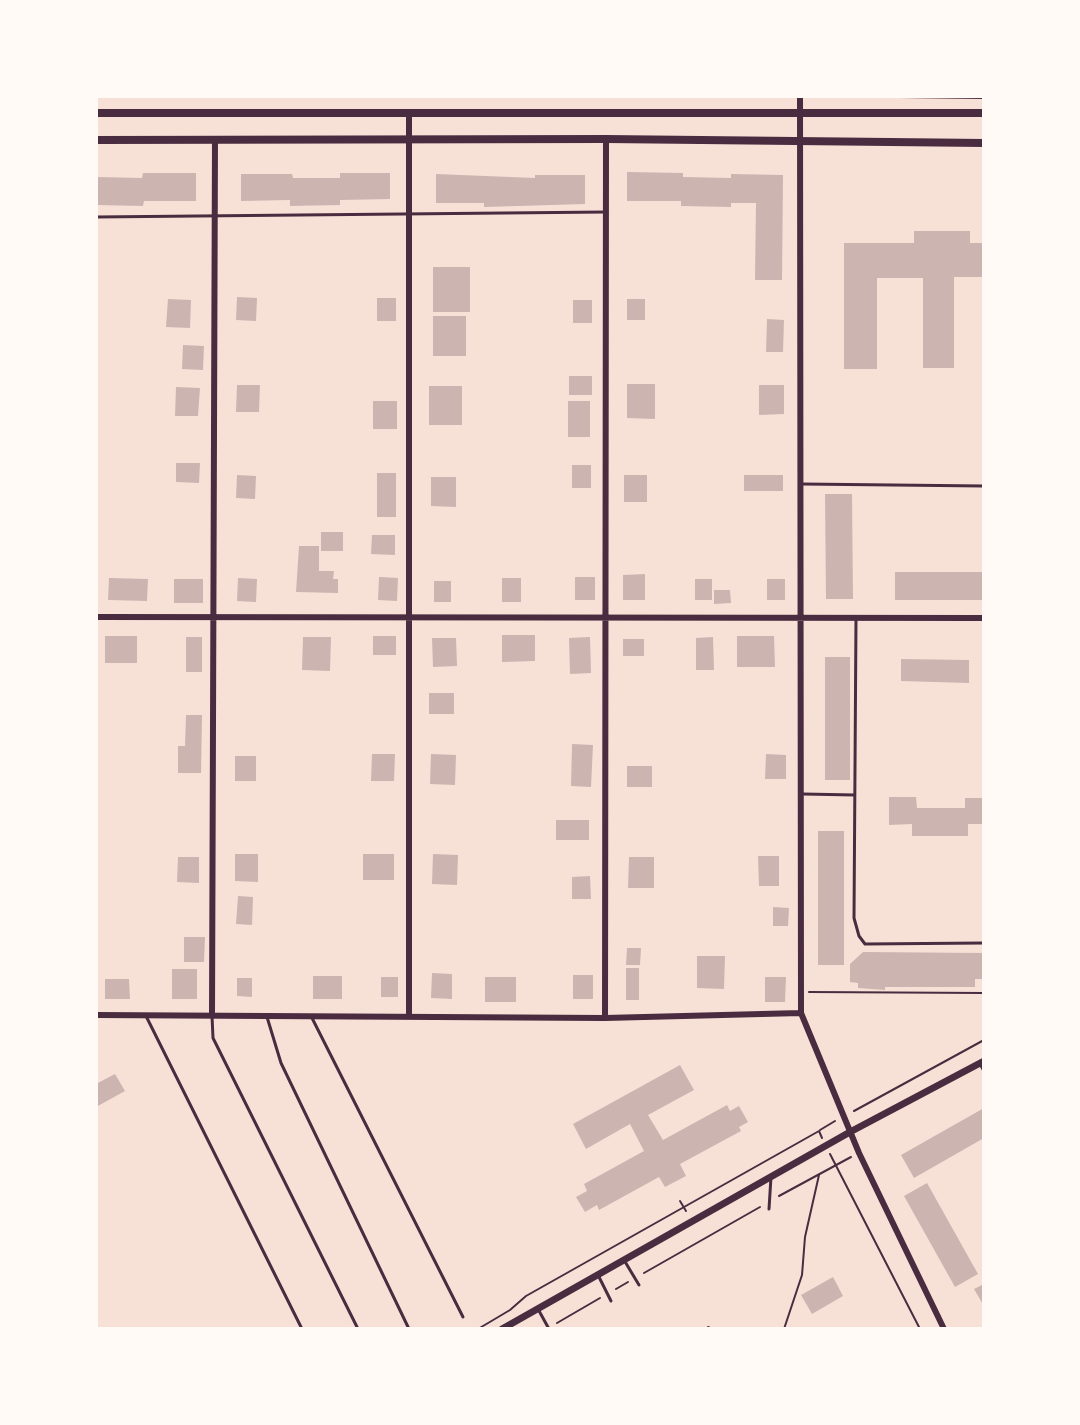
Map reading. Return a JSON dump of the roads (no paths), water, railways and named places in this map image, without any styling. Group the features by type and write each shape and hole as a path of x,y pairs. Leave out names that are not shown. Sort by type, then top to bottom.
{"main road":[{"path":"96,113 984,113"},
{"path":"96,140 606,139 984,143"}],"street":[{"path":"800,96 801,1013 859,1153 944,1329"},
{"path":"409,113 409,1016"},
{"path":"212,1016 215,139"},
{"path":"605,1018 606,139"},
{"path":"96,617 984,618"},
{"path":"96,1015 605,1018 801,1013"},
{"path":"502,1329 850,1132 983,1066"}],"lane":[{"path":"96,217 606,212"},
{"path":"802,484 984,486"},
{"path":"856,618 854,918 859,936 865,944 984,943"},
{"path":"802,794 855,795"},
{"path":"146,1016 302,1329"},
{"path":"212,1016 213,1038 358,1329"},
{"path":"311,1016 463,1317"},
{"path":"267,1017 281,1063 409,1329"},
{"path":"769,1209 771,1177"},
{"path":"624,1260 639,1285"},
{"path":"598,1275 611,1301"},
{"path":"538,1309 548,1328"}]}
